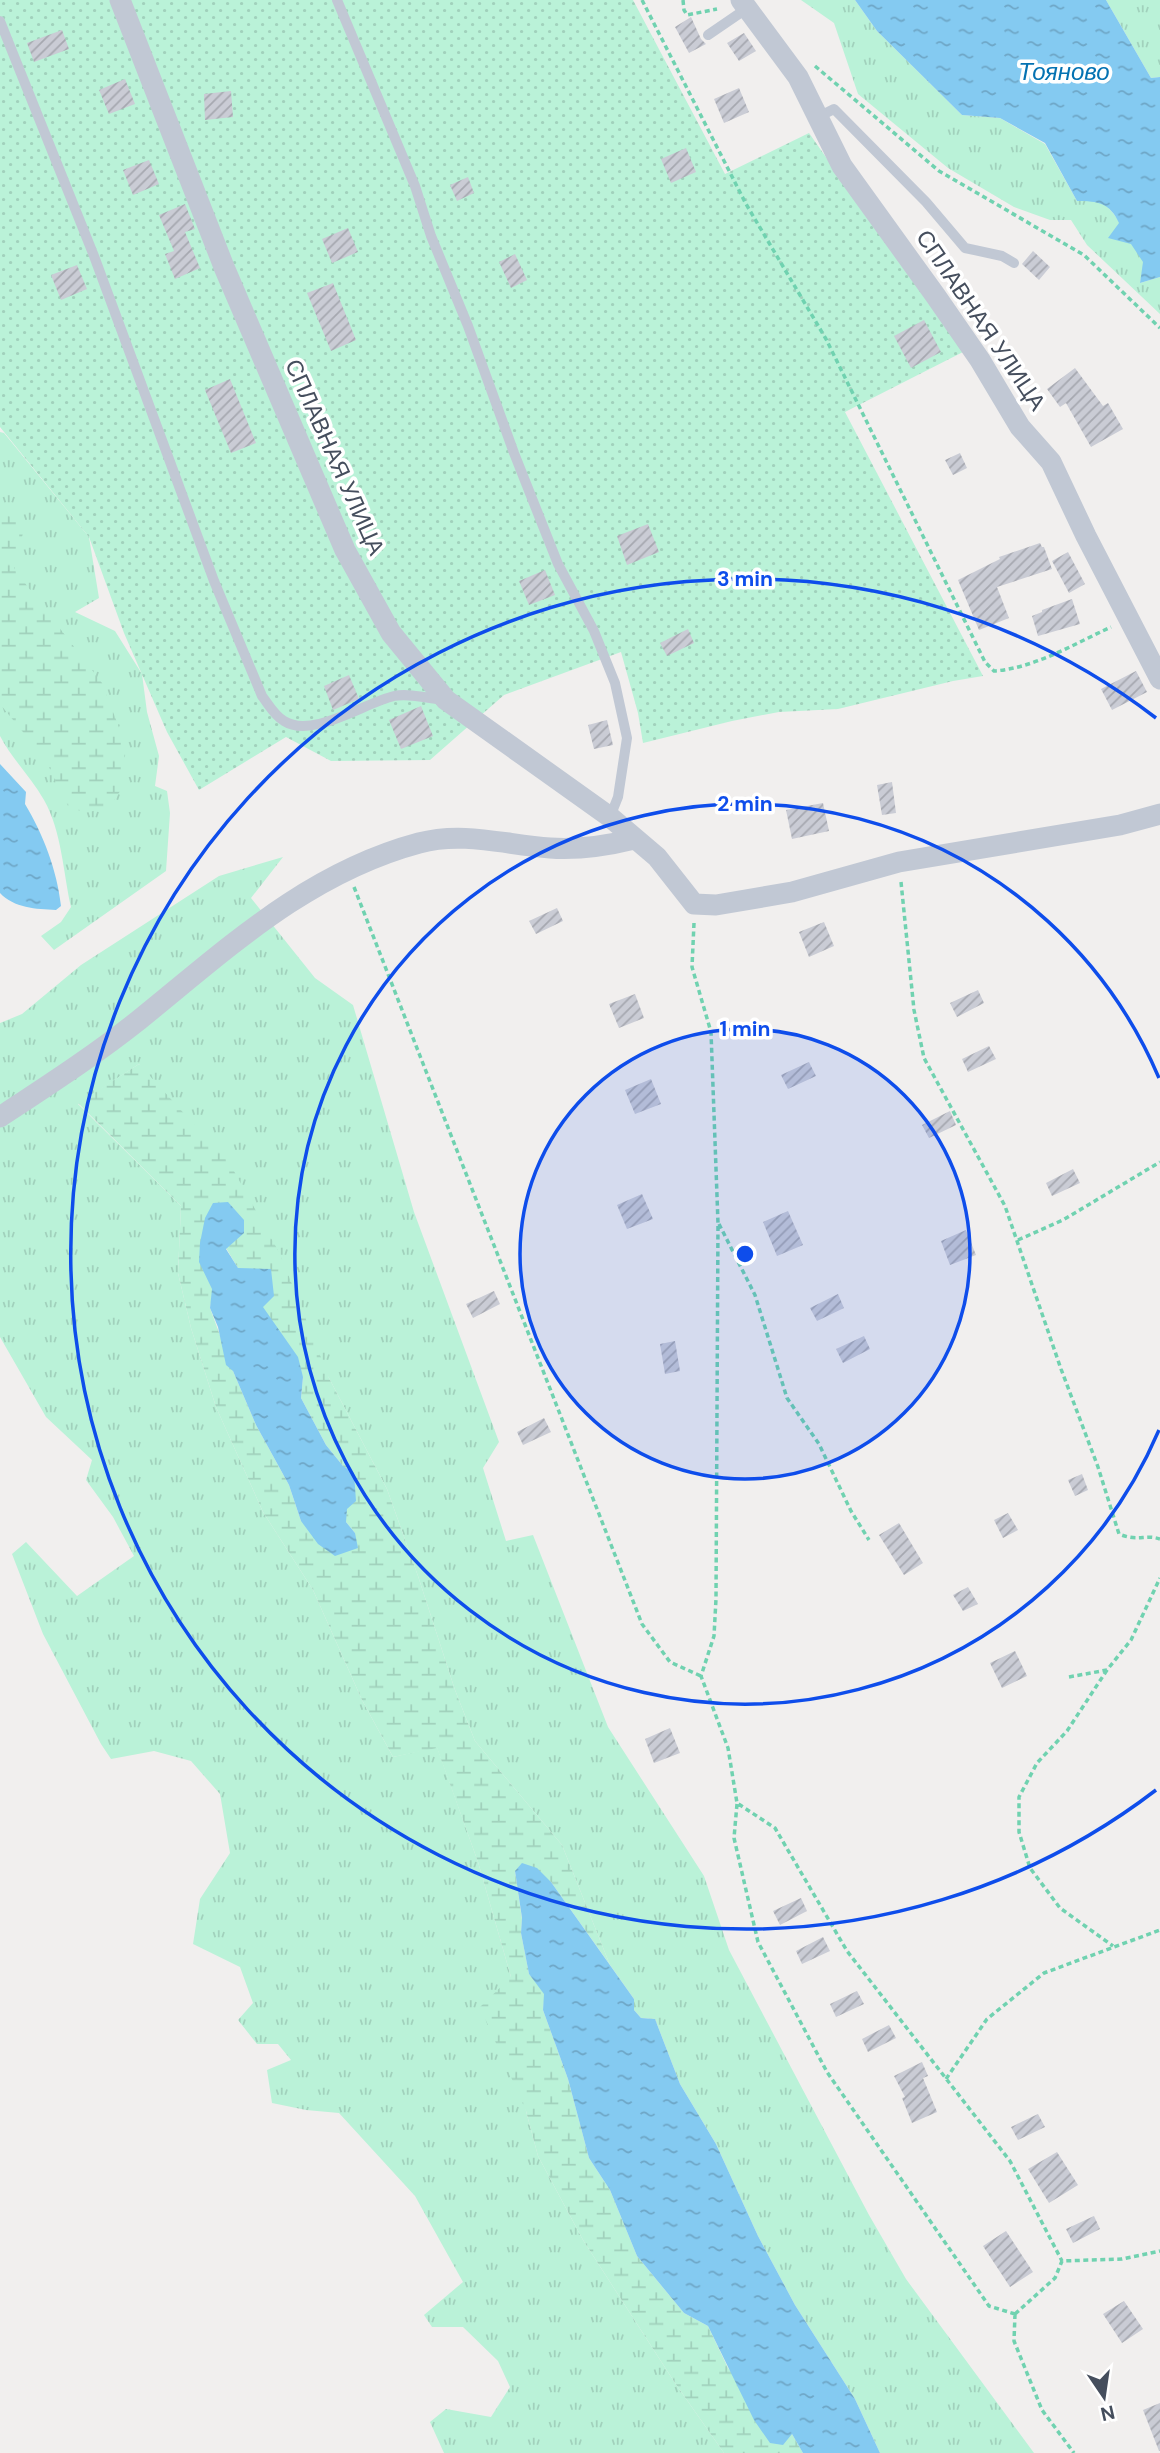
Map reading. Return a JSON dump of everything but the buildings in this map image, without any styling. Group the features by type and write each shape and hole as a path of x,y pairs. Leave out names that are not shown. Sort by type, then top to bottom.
{"street":[{"name":"СПЛАВНАЯ УЛИЦА","path":"120,0 224,267 345,550 391,634 446,700 610,817 657,858 694,904"},
{"name":"СПЛАВНАЯ УЛИЦА","path":"738,5 766,32 798,77 842,166 980,360 1020,427 1051,462 1160,679"},
{"path":"694,904 716,905 792,892 899,862 1120,825 1160,814"},
{"path":"0,1117 93,1055 263,919 299,895 380,855 422,842 455,836 550,848 599,848 634,839"}],"lane":[{"path":"337,0 415,186 431,236 468,326 553,552 594,631 615,683 627,738 618,797 610,817"},
{"path":"708,35 738,5"},
{"path":"0,20 94,257 214,581 262,696 274,713 286,723 301,727 326,721 396,695 446,700"},
{"path":"818,117 834,109 926,202 965,248 1002,256 1014,262"}],"path":[{"path":"642,0 746,204 826,339 985,662 994,671 1029,665 1128,619"},
{"path":"683,0 687,15 738,5"},
{"path":"809,61 939,171 1084,255 1160,328"},
{"path":"899,862 914,1010 924,1058 1004,1206 1018,1240 1119,1534 1133,1540 1154,1537 1160,1539"},
{"path":"347,870 642,1624 670,1662 701,1676"},
{"path":"694,904 692,967 711,1032 718,1223 716,1599 714,1636 701,1676 728,1748 737,1803 734,1838 758,1942 827,2072 989,2306 1015,2314"},
{"path":"1018,1240 1063,1220 1160,1162"},
{"path":"718,1223 755,1295 787,1398 819,1444 851,1511 869,1540"},
{"path":"1114,1946 1060,1908 1030,1868 1019,1832 1019,1797 1037,1763 1067,1731 1107,1670 1131,1640 1160,1578"},
{"path":"1069,1677 1107,1670"},
{"path":"737,1803 775,1828 847,1951 1010,2161 1062,2261 1055,2278 1015,2314 1014,2341 1042,2410 1074,2453"},
{"path":"946,2079 988,2019 1044,1973 1160,1930"},
{"path":"1062,2261 1122,2259 1160,2251"}],"green space":[{"path":"0,0 633,0 725,174 809,133 963,352 845,412 983,676 838,709 779,712 732,721 643,743 638,713 621,652 504,695 430,760 331,761 286,737 199,790 167,732 124,633 89,537 0,427"},
{"path":"801,0 855,0 877,31 962,115 1000,118 1045,144 1077,201 1100,202 1118,219 1144,262 1140,283 1160,277 1160,314 1087,245 1071,220 1050,220 1014,207 948,168 858,94 834,23"},
{"path":"1106,0 1160,0 1160,77 1151,78"},
{"path":"0,432 4,433 89,537 99,598 75,612 115,631 142,674 147,712 159,756 155,786 167,791 170,813 166,871 54,950 41,936 61,922 71,907 55,825 44,800 0,736"},
{"path":"0,511 25,525 14,569 102,683 126,746 122,788 110,807 85,813 68,806 45,759 0,704"},
{"path":"283,857 251,898 315,978 353,1005 414,1212 499,1442 483,1468 506,1541 533,1535 608,1727 704,1876 729,1950 869,2215 906,2279 1034,2453 880,2453 855,2399 795,2305 758,2236 716,2144 680,2084 655,2019 641,2018 634,2010 634,1999 610,1965 562,1845 475,1741 387,1489 329,1378 139,1064 78,1104 181,1206 178,1273 191,1328 216,1407 263,1512 313,1590 362,1700 393,1757 437,1747 478,1862 511,1977 526,2111 538,2156 583,2240 675,2383 724,2453 444,2453 430,2422 446,2409 491,2417 510,2387 498,2361 463,2327 432,2327 424,2315 463,2282 415,2196 339,2113 272,2103 267,2070 291,2060 278,2044 257,2044 238,2020 253,2003 240,1967 193,1944 200,1899 230,1853 220,1794 191,1761 154,1751 111,1759 43,1634 12,1554 26,1542 77,1596 134,1556 113,1517 86,1480 92,1460 46,1417 0,1337 0,1023 22,1014 81,965 219,876"},
{"path":"139,1064 230,1164 280,1254 329,1378 387,1489 475,1741 562,1845 610,1965 551,1882 515,1871 522,1919 521,1933 529,1974 545,1993 543,2010 568,2079 589,2158 610,2190 637,2256 684,2313 708,2326 728,2368 792,2434 803,2453 724,2453 675,2383 583,2240 538,2156 526,2111 480,2007 511,1977 478,1862 437,1748 393,1757 362,1700 313,1590 263,1512 216,1407 191,1328 178,1273 181,1206 78,1103","holes":["228,1202 226,1248 303,1377 301,1398 326,1445 343,1466 346,1522 355,1533 301,1521 289,1485 256,1425 233,1371 210,1308"]}],"water":[{"name":"Тояново","path":"855,0 1106,0 1151,78 1160,77 1160,277 1140,283 1143,262 1131,244 1108,238 1119,223 1112,211 1103,204 1077,201 1045,143 1000,118 962,115 877,31"},
{"path":"0,764 26,792 25,804 53,866 61,906 56,910 19,905 0,893"},
{"path":"228,1202 244,1220 244,1233 226,1249 238,1268 271,1269 274,1296 263,1307 298,1357 303,1377 301,1398 326,1445 343,1466 354,1473 356,1501 347,1509 346,1522 355,1533 358,1548 335,1556 318,1544 301,1521 289,1485 256,1425 233,1371 226,1365 218,1327 210,1308 212,1289 199,1262 205,1218 213,1203"},
{"path":"522,1863 537,1868 551,1882 634,1999 634,2010 641,2018 655,2019 680,2084 716,2144 758,2236 795,2305 855,2399 880,2453 803,2453 792,2434 783,2445 770,2443 754,2420 708,2326 684,2313 637,2256 610,2190 589,2158 568,2079 543,2010 544,1994 529,1974 521,1933 522,1918 515,1871"}]}
